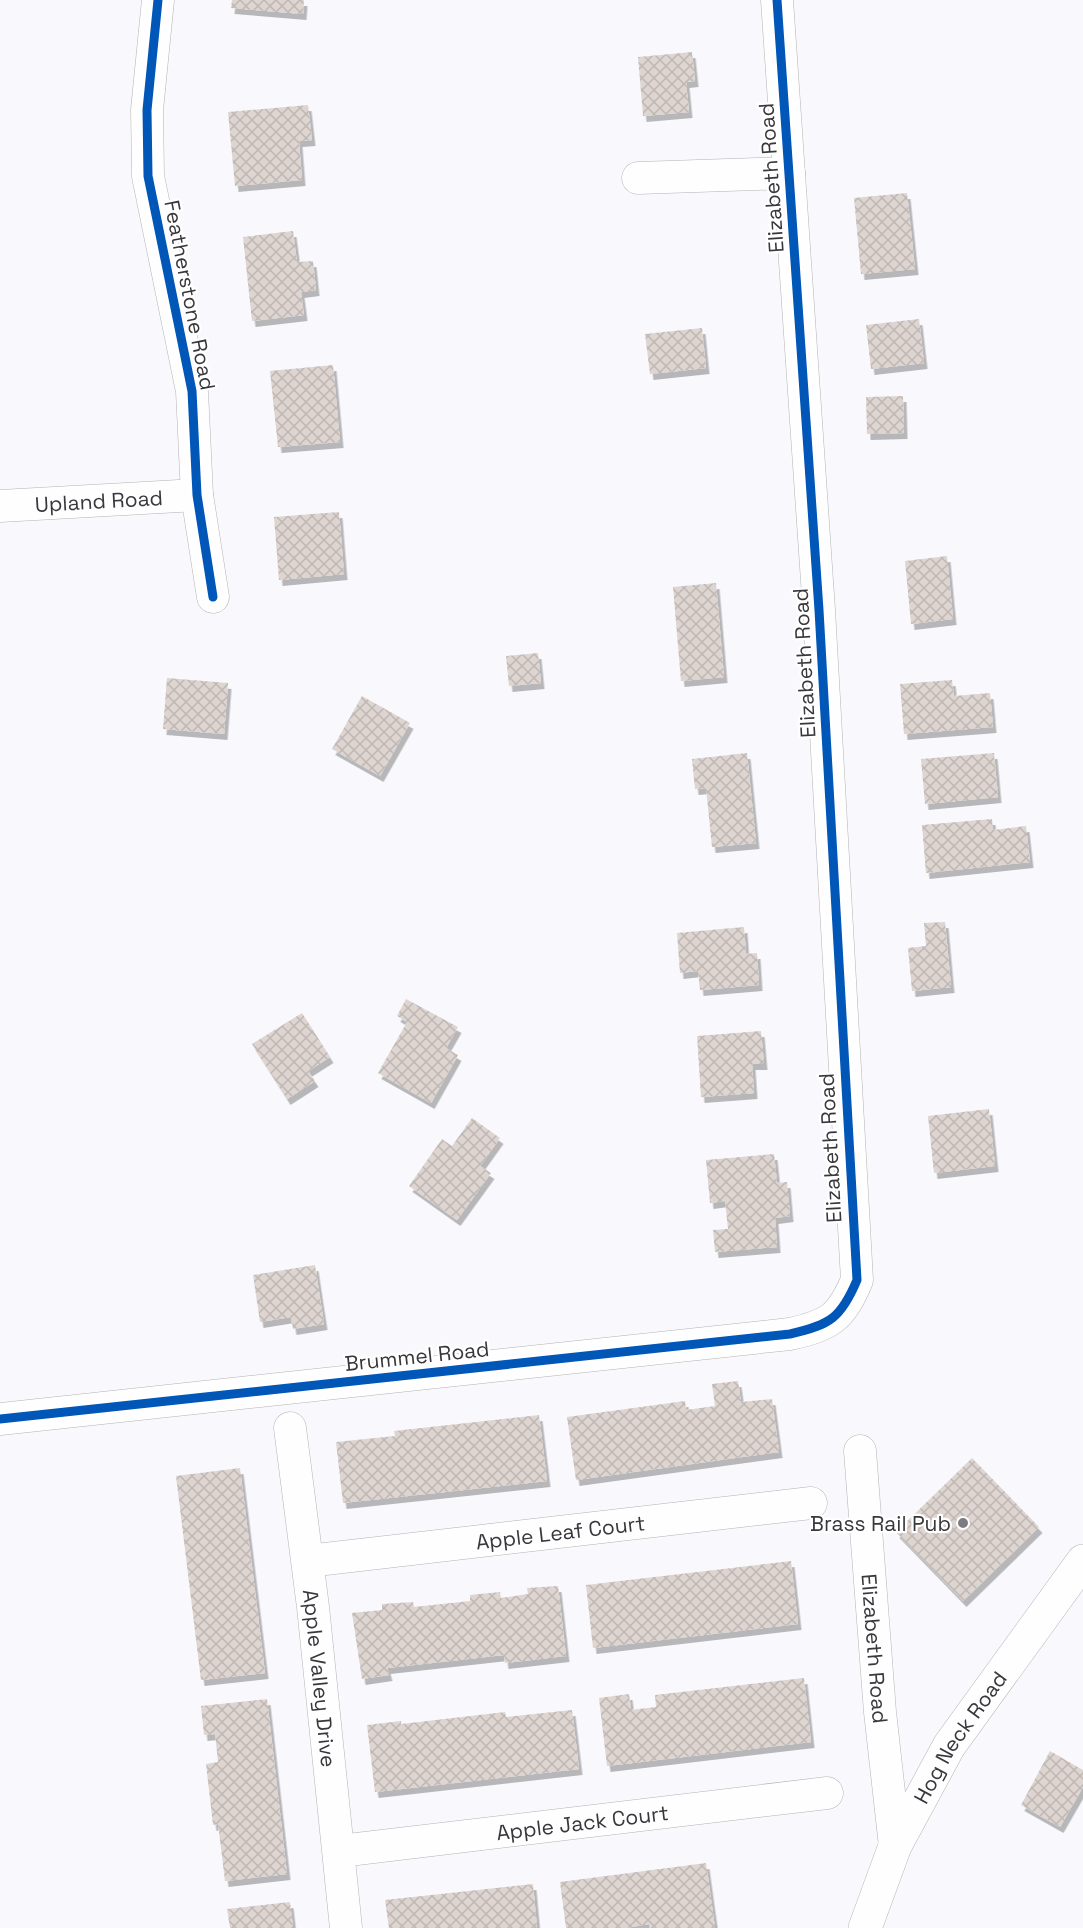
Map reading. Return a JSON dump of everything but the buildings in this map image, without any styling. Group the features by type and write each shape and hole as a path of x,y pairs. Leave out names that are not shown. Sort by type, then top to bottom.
{"main road":[{"name":"Hog Neck Road","path":"865,1928 895,1846 949,1746 1083,1561"}],"street":[{"name":"Featherstone Road","path":"158,0 147,110 148,176 192,391 197,495 213,597"},
{"name":"Elizabeth Road","path":"777,0 819,610 857,1280 846,1305 835,1318"},
{"path":"638,178 789,173"},
{"name":"Upland Road","path":"0,506 197,495"},
{"name":"Brummel Road","path":"0,1419 790,1334 818,1328 835,1318"},
{"name":"Apple Valley Drive","path":"290,1428 308,1561 340,1851 346,1928"},
{"name":"Elizabeth Road","path":"860,1450 880,1712 895,1846"},
{"name":"Apple Leaf Court","path":"308,1561 811,1503"},
{"name":"Apple Jack Court","path":"340,1851 827,1793"},
{"path":"878,1892 883,1928"}],"cycle path":[{"path":"158,0 147,110 148,176 192,391 197,495 213,597"},
{"path":"0,1419 790,1334 825,1323 839,1311 851,1293 857,1280 819,610 777,0"}],"place":[{"name":"Brass Rail Pub","path":"963,1523"}]}
